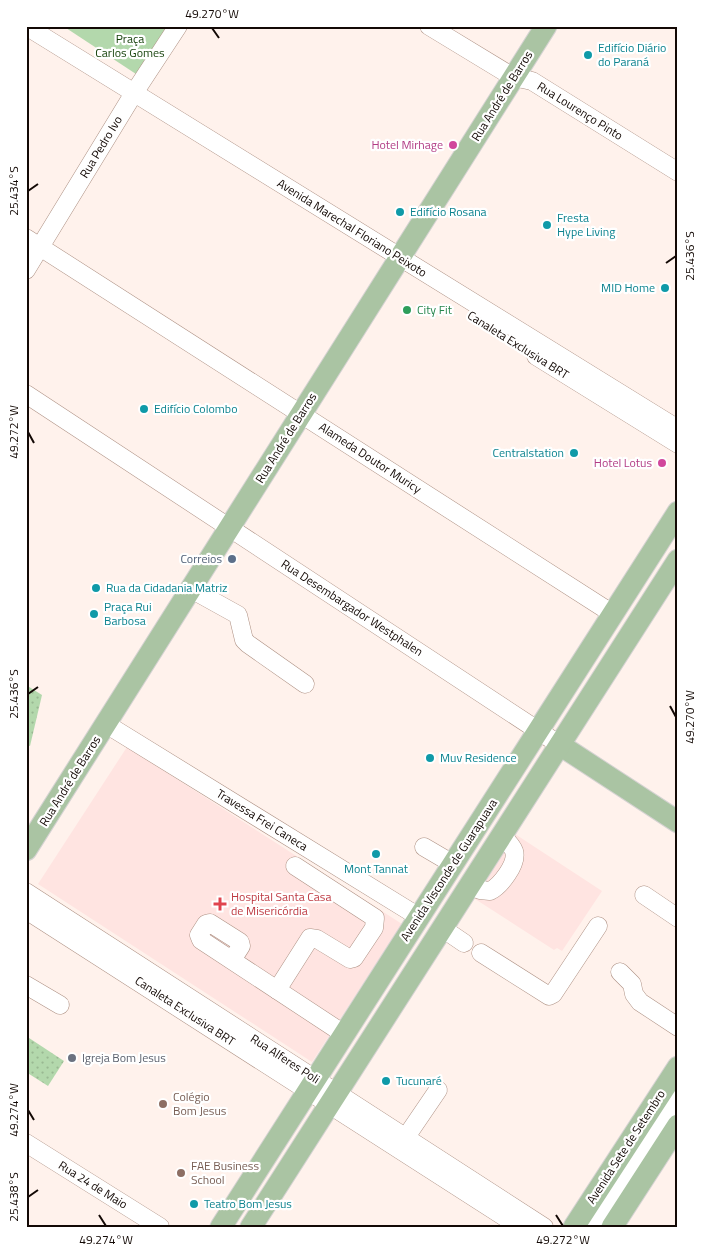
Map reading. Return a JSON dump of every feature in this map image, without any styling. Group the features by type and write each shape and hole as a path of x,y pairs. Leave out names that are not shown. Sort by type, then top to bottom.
{"main road":[{"name":"Rua André de Barros","path":"26,850 546,26"},
{"name":"Avenida Visconde de Guarapuava","path":"221,1227 678,512"},
{"path":"648,559 651,602"},
{"name":"Avenida Visconde de Guarapuava","path":"251,1227 678,560"},
{"name":"Rua Desembargador Westphalen","path":"560,745 678,822"},
{"path":"458,902 468,840"},
{"path":"362,1006 406,985"},
{"name":"Avenida Sete de Setembro","path":"574,1227 678,1067"},
{"path":"612,1227 678,1126"},
{"path":"269,1198 270,1151"}],"street":[{"name":"Avenida Marechal Floriano Peixoto","path":"26,26 131,98 397,262 678,429"},
{"name":"Rua Pedro Ivo","path":"26,270 33,243 178,26"},
{"name":"Rua Lourenço Pinto","path":"429,26 513,78 532,81 678,172"},
{"name":"Alameda Doutor Muricy","path":"33,243 613,614"},
{"name":"Canaleta Exclusiva BRT","path":"397,262 678,444"},
{"name":"Rua Desembargador Westphalen","path":"29,397 560,745"},
{"path":"191,589 238,615 244,640 305,684"},
{"name":"Travessa Frei Caneca","path":"106,724 419,917"},
{"path":"424,847 453,864"},
{"path":"277,990 310,938 317,938 350,959 354,958 374,928 374,918 295,866"},
{"name":"Rua Alferes Poli","path":"26,892 333,1099 406,1138 544,1227"},
{"path":"644,895 678,918"},
{"name":"Canaleta Exclusiva BRT","path":"26,910 312,1085"},
{"path":"480,954 549,996 553,994 598,926"},
{"path":"442,928 464,943"},
{"path":"232,960 344,1034"},
{"path":"620,972 632,984 634,994 640,1002 678,1027"},
{"path":"26,985 60,1005"},
{"path":"406,1138 438,1090"},
{"path":"594,1227 678,1096"},
{"path":"333,1099 520,1227"},
{"name":"Rua 24 de Maio","path":"26,1143 160,1227"}],"shaded area":[{"name":"Hospital Santa Casa de Misericórdia","path":"127,747 402,924 312,1062 38,884"},
{"path":"515,834 602,891 562,951 557,948 554,950 472,897"}],"green space":[{"name":"Praça Carlos Gomes","path":"63,26 172,26 136,74"},
{"path":"26,685 42,695 30,746 26,745"},
{"path":"26,1036 64,1061 48,1086 26,1072"}],"place":[{"name":"Edifício Diário do Paraná","path":"588,55"},
{"name":"Hotel Mirhage","path":"453,145"},
{"name":"Edifício Rosana","path":"400,212"},
{"name":"Fresta Hype Living","path":"547,225"},
{"name":"MID Home","path":"665,288"},
{"name":"City Fit","path":"407,310"},
{"name":"Edifício Colombo","path":"144,409"},
{"name":"Centralstation","path":"574,453"},
{"name":"Hotel Lotus","path":"662,463"},
{"name":"Correios","path":"232,559"},
{"name":"Rua da Cidadania Matriz","path":"96,588"},
{"name":"Praça Rui Barbosa","path":"94,614"},
{"name":"Muv Residence","path":"430,758"},
{"name":"Mont Tannat","path":"376,854"},
{"name":"Hospital Santa Casa de Misericórdia","path":"220,904"},
{"name":"Igreja Bom Jesus","path":"72,1058"},
{"name":"Tucunaré","path":"386,1081"},
{"name":"Colégio Bom Jesus","path":"163,1104"},
{"name":"FAE Business School","path":"181,1173"},
{"name":"Teatro Bom Jesus","path":"194,1204"}]}
